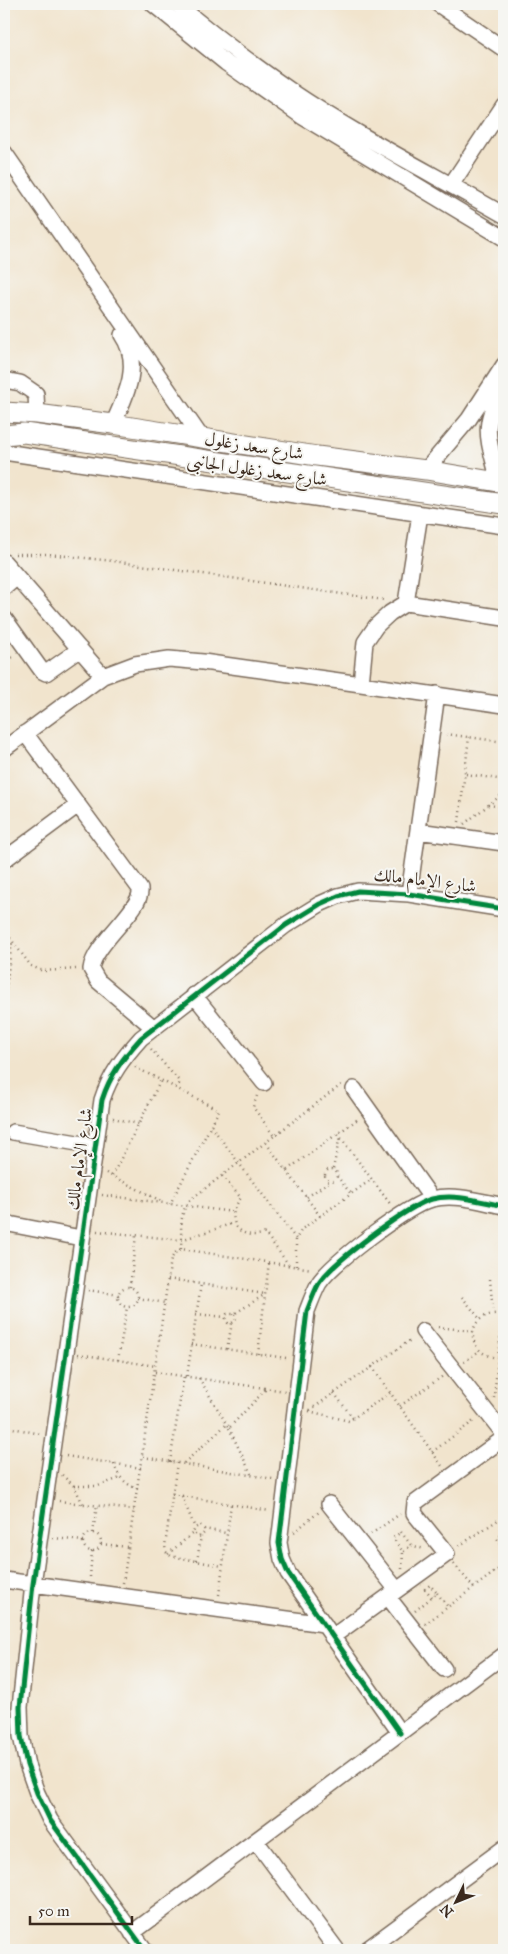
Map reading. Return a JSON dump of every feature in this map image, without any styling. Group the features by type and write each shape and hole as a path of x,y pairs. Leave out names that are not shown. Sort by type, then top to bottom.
{"main road":[{"name":"شارع سعد زغلول","path":"4,412 37,414 113,424 502,483"},
{"name":"شارع سعد زغلول","path":"4,435 45,436 504,504"},
{"path":"314,476 317,456"}],"street":[{"path":"153,4 226,63 303,117 504,238"},
{"path":"177,4 236,51 292,91 350,128 504,215"},
{"path":"438,4 504,48"},
{"path":"451,185 504,105"},
{"path":"4,152 201,438"},
{"path":"4,169 124,338 130,353 132,368 130,384 113,424"},
{"path":"426,470 463,426 504,365"},
{"path":"4,380 20,383 36,394 37,414"},
{"path":"502,483 487,435 491,411 504,388"},
{"name":"شارع سعد زغلول الجانبى","path":"4,452 504,526"},
{"path":"406,603 420,514"},
{"path":"8,558 17,577 103,676"},
{"path":"4,588 17,577"},
{"path":"360,684 365,642 376,626 390,613 406,603 504,618"},
{"path":"4,618 42,671 46,672 80,649"},
{"path":"4,749 103,676 135,664 169,659 437,694 504,705"},
{"path":"409,894 437,694"},
{"path":"25,733 140,889 141,893 133,907 95,955 91,969 98,981 154,1028"},
{"path":"4,860 78,805"},
{"path":"418,831 504,843"},
{"name":"شارع الإمام مالك","path":"145,1950 50,1820 37,1793 27,1765 20,1707 33,1584 88,1193 106,1086 121,1060 141,1038 286,925 320,904 358,891 409,894 504,909"},
{"path":"194,995 264,1083"},
{"path":"354,1089 432,1199"},
{"path":"13,1132 95,1146"},
{"path":"400,1733 288,1573 282,1558 279,1543 308,1311 316,1290 329,1271 400,1216 432,1199 448,1197 504,1206"},
{"path":"4,1223 82,1234"},
{"path":"4,1580 217,1609 328,1630 392,1594 447,1554 414,1513 415,1504 504,1436 424,1331"},
{"path":"329,1504 359,1542 405,1618 444,1669"},
{"path":"132,1933 504,1655"},
{"path":"256,1840 337,1950"},
{"path":"366,1950 504,1848"}],"path":[{"path":"8,558 48,554 113,561 406,603"},
{"path":"432,732 504,742"},
{"path":"469,737 458,828 504,793"},
{"path":"466,774 504,780"},
{"path":"488,805 504,807"},
{"path":"4,930 32,966 43,971 91,969"},
{"path":"4,1004 12,942"},
{"path":"141,1038 177,1079 179,1084 175,1087"},
{"path":"121,1060 219,1110 170,1204"},
{"path":"112,1176 161,1080"},
{"path":"264,1083 253,1107 274,1136"},
{"path":"182,1249 181,1216 185,1206 342,1084 348,1084 354,1089"},
{"path":"287,1170 339,1135 369,1110"},
{"path":"100,1115 139,1124"},
{"path":"211,1126 296,1239"},
{"path":"333,1169 339,1135"},
{"path":"339,1135 400,1216"},
{"path":"266,1143 320,1216"},
{"path":"92,1166 165,1203"},
{"path":"333,1169 336,1170 351,1194"},
{"path":"330,1181 326,1173 327,1170 333,1169"},
{"path":"222,1176 241,1198 233,1212 234,1223 240,1231 248,1235 257,1236 265,1233 289,1265"},
{"path":"307,1197 338,1176"},
{"path":"296,1266 296,1239 302,1229 372,1179"},
{"path":"88,1193 233,1212"},
{"path":"82,1234 182,1240 234,1223"},
{"path":"130,1287 136,1236"},
{"path":"121,1596 171,1259 175,1253 182,1249 329,1271"},
{"path":"258,1354 269,1262"},
{"path":"168,1279 265,1294"},
{"path":"490,1279 493,1313"},
{"path":"170,1462 201,1284"},
{"path":"130,1287 136,1291 138,1298 134,1305 127,1307 120,1303 119,1295 123,1289 130,1287"},
{"path":"75,1288 119,1295"},
{"path":"196,1314 226,1317 227,1314 234,1314 265,1294"},
{"path":"462,1297 480,1319"},
{"path":"138,1298 164,1302"},
{"path":"432,1452 489,1415 503,1322 504,1300"},
{"path":"118,1360 127,1307"},
{"path":"498,1358 488,1357 479,1351 474,1342 473,1332 480,1319 493,1313 502,1314"},
{"path":"227,1349 232,1323 236,1320 234,1314"},
{"path":"226,1317 228,1323 232,1323"},
{"path":"294,1421 433,1326 473,1332"},
{"path":"192,1344 301,1360"},
{"path":"400,1406 479,1351"},
{"path":"66,1352 156,1366"},
{"path":"372,1367 450,1478"},
{"path":"155,1372 298,1392"},
{"path":"199,1378 227,1424 252,1476"},
{"path":"229,1428 268,1388"},
{"path":"309,1411 349,1421 390,1392"},
{"path":"334,1394 354,1418"},
{"path":"183,1464 227,1424"},
{"path":"4,1426 54,1437"},
{"path":"143,1457 286,1482"},
{"path":"51,1460 114,1464 141,1468"},
{"path":"51,1460 74,1486 83,1504"},
{"path":"177,1463 164,1546 171,1556 222,1566"},
{"path":"114,1464 120,1478 128,1485 138,1489"},
{"path":"74,1486 98,1486 120,1478"},
{"path":"172,1494 283,1513"},
{"path":"182,1496 194,1528 194,1533 198,1537 201,1536"},
{"path":"45,1499 134,1510"},
{"path":"217,1609 231,1504"},
{"path":"279,1543 329,1504"},
{"path":"359,1542 415,1504"},
{"path":"93,1533 97,1506"},
{"path":"474,1588 447,1554 504,1516"},
{"path":"194,1528 200,1525 204,1529 226,1533"},
{"path":"197,1561 201,1536 205,1532 204,1529"},
{"path":"401,1532 411,1545 403,1552 393,1538 401,1532"},
{"path":"504,1532 497,1539 504,1547"},
{"path":"93,1533 100,1537 101,1544 98,1550 92,1551 85,1548 84,1541 87,1535 93,1533"},
{"path":"168,1554 194,1533"},
{"path":"40,1537 84,1541"},
{"path":"101,1544 128,1547"},
{"path":"88,1592 92,1551"},
{"path":"415,1632 504,1565"},
{"path":"432,1597 425,1589 430,1585 448,1607"},
{"path":"405,1618 437,1593"}],"cycle path":[{"path":"145,1950 50,1820 37,1793 27,1765 21,1736 20,1707 33,1584 102,1100 118,1067 141,1038 286,925 320,904 338,896 358,891 409,894 504,909"},
{"path":"400,1733 288,1573 282,1559 279,1543 307,1311 319,1283 339,1262 372,1235 421,1203 441,1197 450,1197 504,1206"}]}
